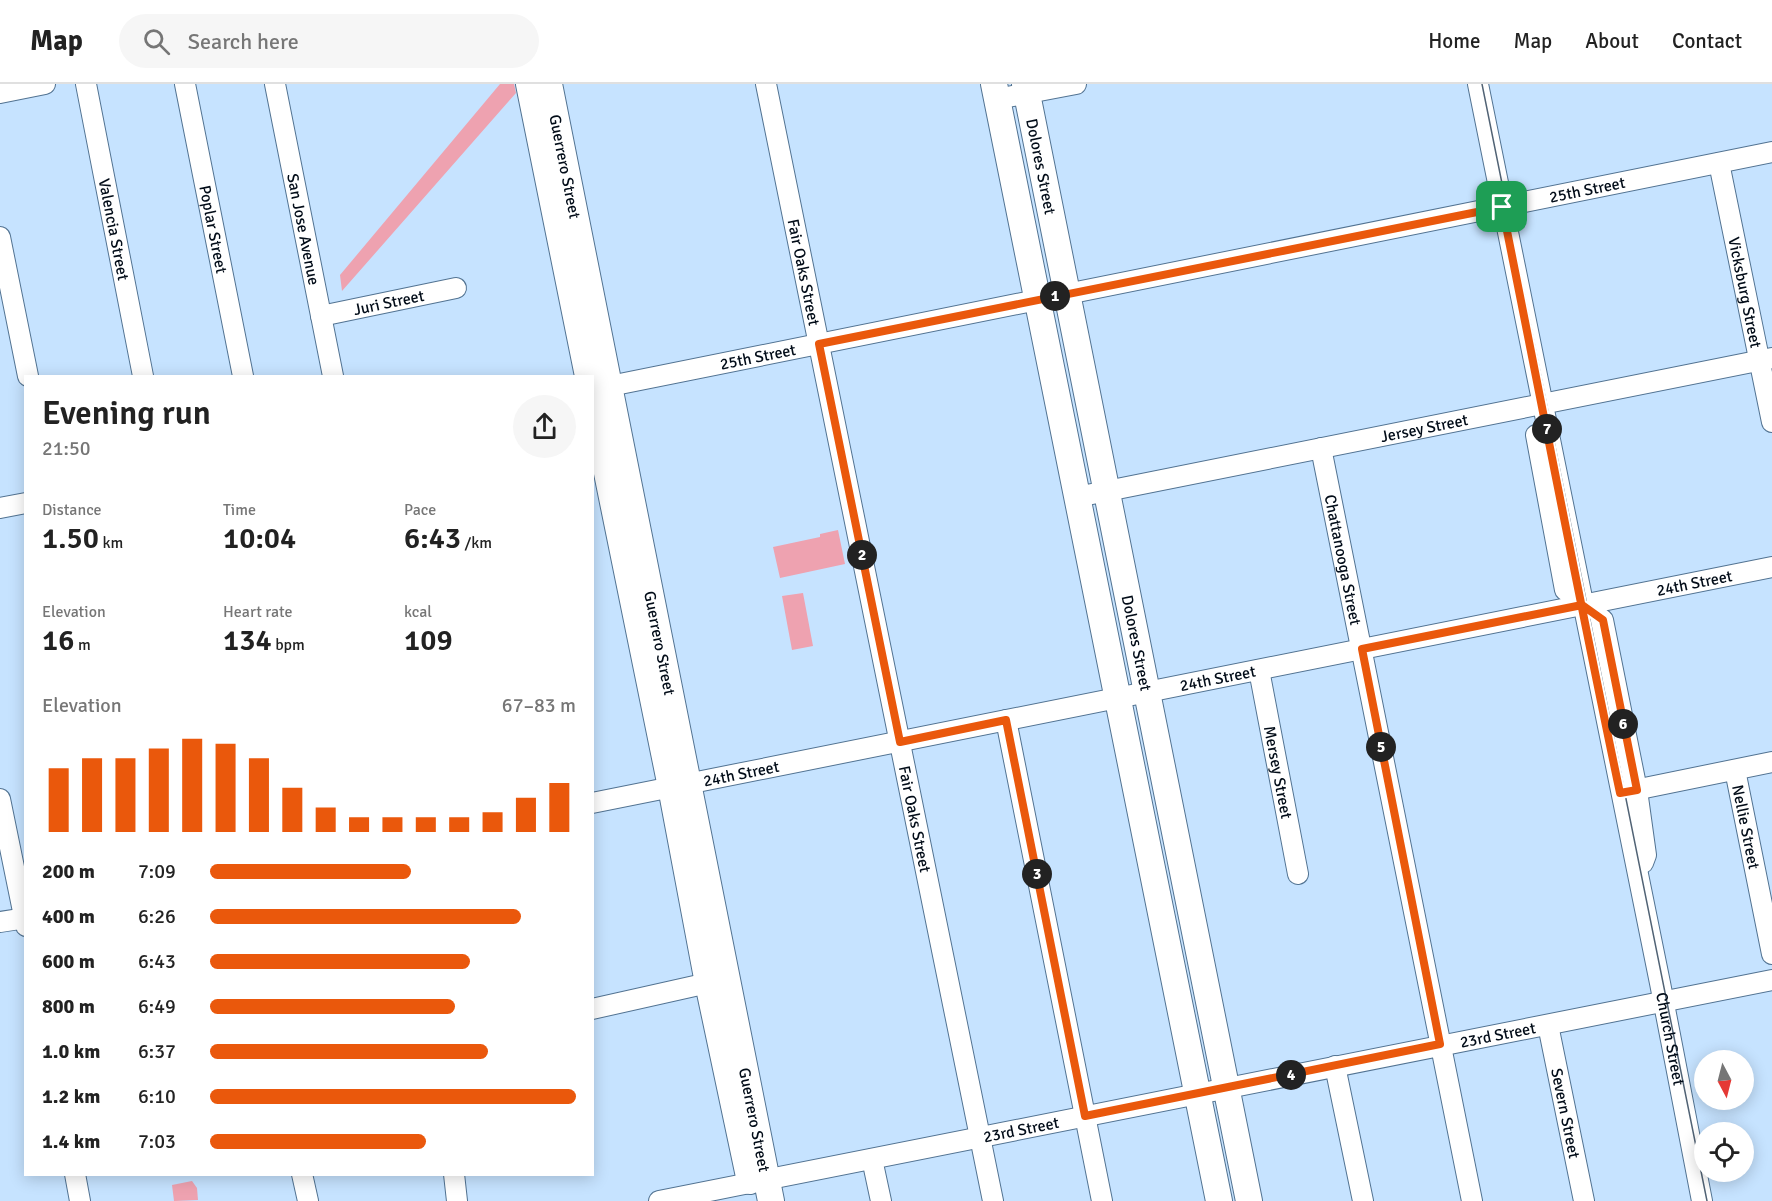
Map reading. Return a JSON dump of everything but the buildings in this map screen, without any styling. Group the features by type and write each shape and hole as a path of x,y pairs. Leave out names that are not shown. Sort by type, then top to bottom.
{"main road":[{"name":"Guerrero Street","path":"529,84 593,375"},
{"name":"Guerrero Street","path":"549,84 594,375"},
{"name":"Dolores Street","path":"1026,89 1249,1201"},
{"name":"Dolores Street","path":"996,92 1219,1201"},
{"name":"Guerrero Street","path":"596,388 680,785 761,1191"},
{"name":"Guerrero Street","path":"680,785 708,983 761,1191"}],"street":[{"path":"0,93 45,84"},
{"name":"Valencia Street","path":"86,84 143,375"},
{"name":"Poplar Street","path":"185,84 243,375"},
{"name":"San Jose Avenue","path":"275,84 333,375"},
{"name":"Fair Oaks Street","path":"766,84 993,1201"},
{"path":"996,92 1076,84"},
{"path":"1478,84 1582,605"},
{"name":"25th Street","path":"596,388 1772,152"},
{"name":"Vicksburg Street","path":"1719,163 1765,359 1772,422"},
{"path":"0,237 27,375"},
{"name":"Juri Street","path":"321,316 456,288"},
{"name":"Jersey Street","path":"1077,497 1765,359"},
{"name":"Chattanooga Street","path":"1321,448 1472,1201"},
{"path":"0,508 24,503"},
{"name":"24th Street","path":"594,803 1772,567"},
{"name":"Church Street","path":"1582,605 1603,620 1628,791 1646,855 1638,877 1702,1201"},
{"name":"Mersey Street","path":"1259,670 1298,874"},
{"path":"1006,720 1102,1201"},
{"path":"1628,791 1772,762"},
{"name":"Nellie Street","path":"1735,770 1772,954"},
{"path":"0,799 24,916"},
{"path":"0,922 24,921"},
{"name":"23rd Street","path":"659,1201 761,1191 872,1159 1440,1044 1772,980"},
{"path":"594,1009 708,983"},
{"name":"Severn Street","path":"1548,1025 1584,1201"},
{"path":"1335,1065 1363,1201"},
{"path":"872,1159 881,1201"},
{"path":"75,1176 80,1201"},
{"path":"302,1176 308,1201"},
{"path":"454,1176 457,1201"}],"shaded area":[{"path":"500,84 514,84 516,93 342,291 340,275"},
{"path":"838,530 845,564 780,578 773,547 820,537 820,534"},
{"path":"803,593 813,646 792,650 782,596"},
{"path":"192,1181 197,1188 198,1200 174,1201 172,1185"}],"tram line":[{"path":"1482,84 1707,1201"}],"route":[{"path":"1502,207 819,344 900,742 1006,720 1085,1116 1440,1044 1362,649 1582,605 1603,620 1637,790 1620,793 1582,605 1538,387 1502,207"}]}
